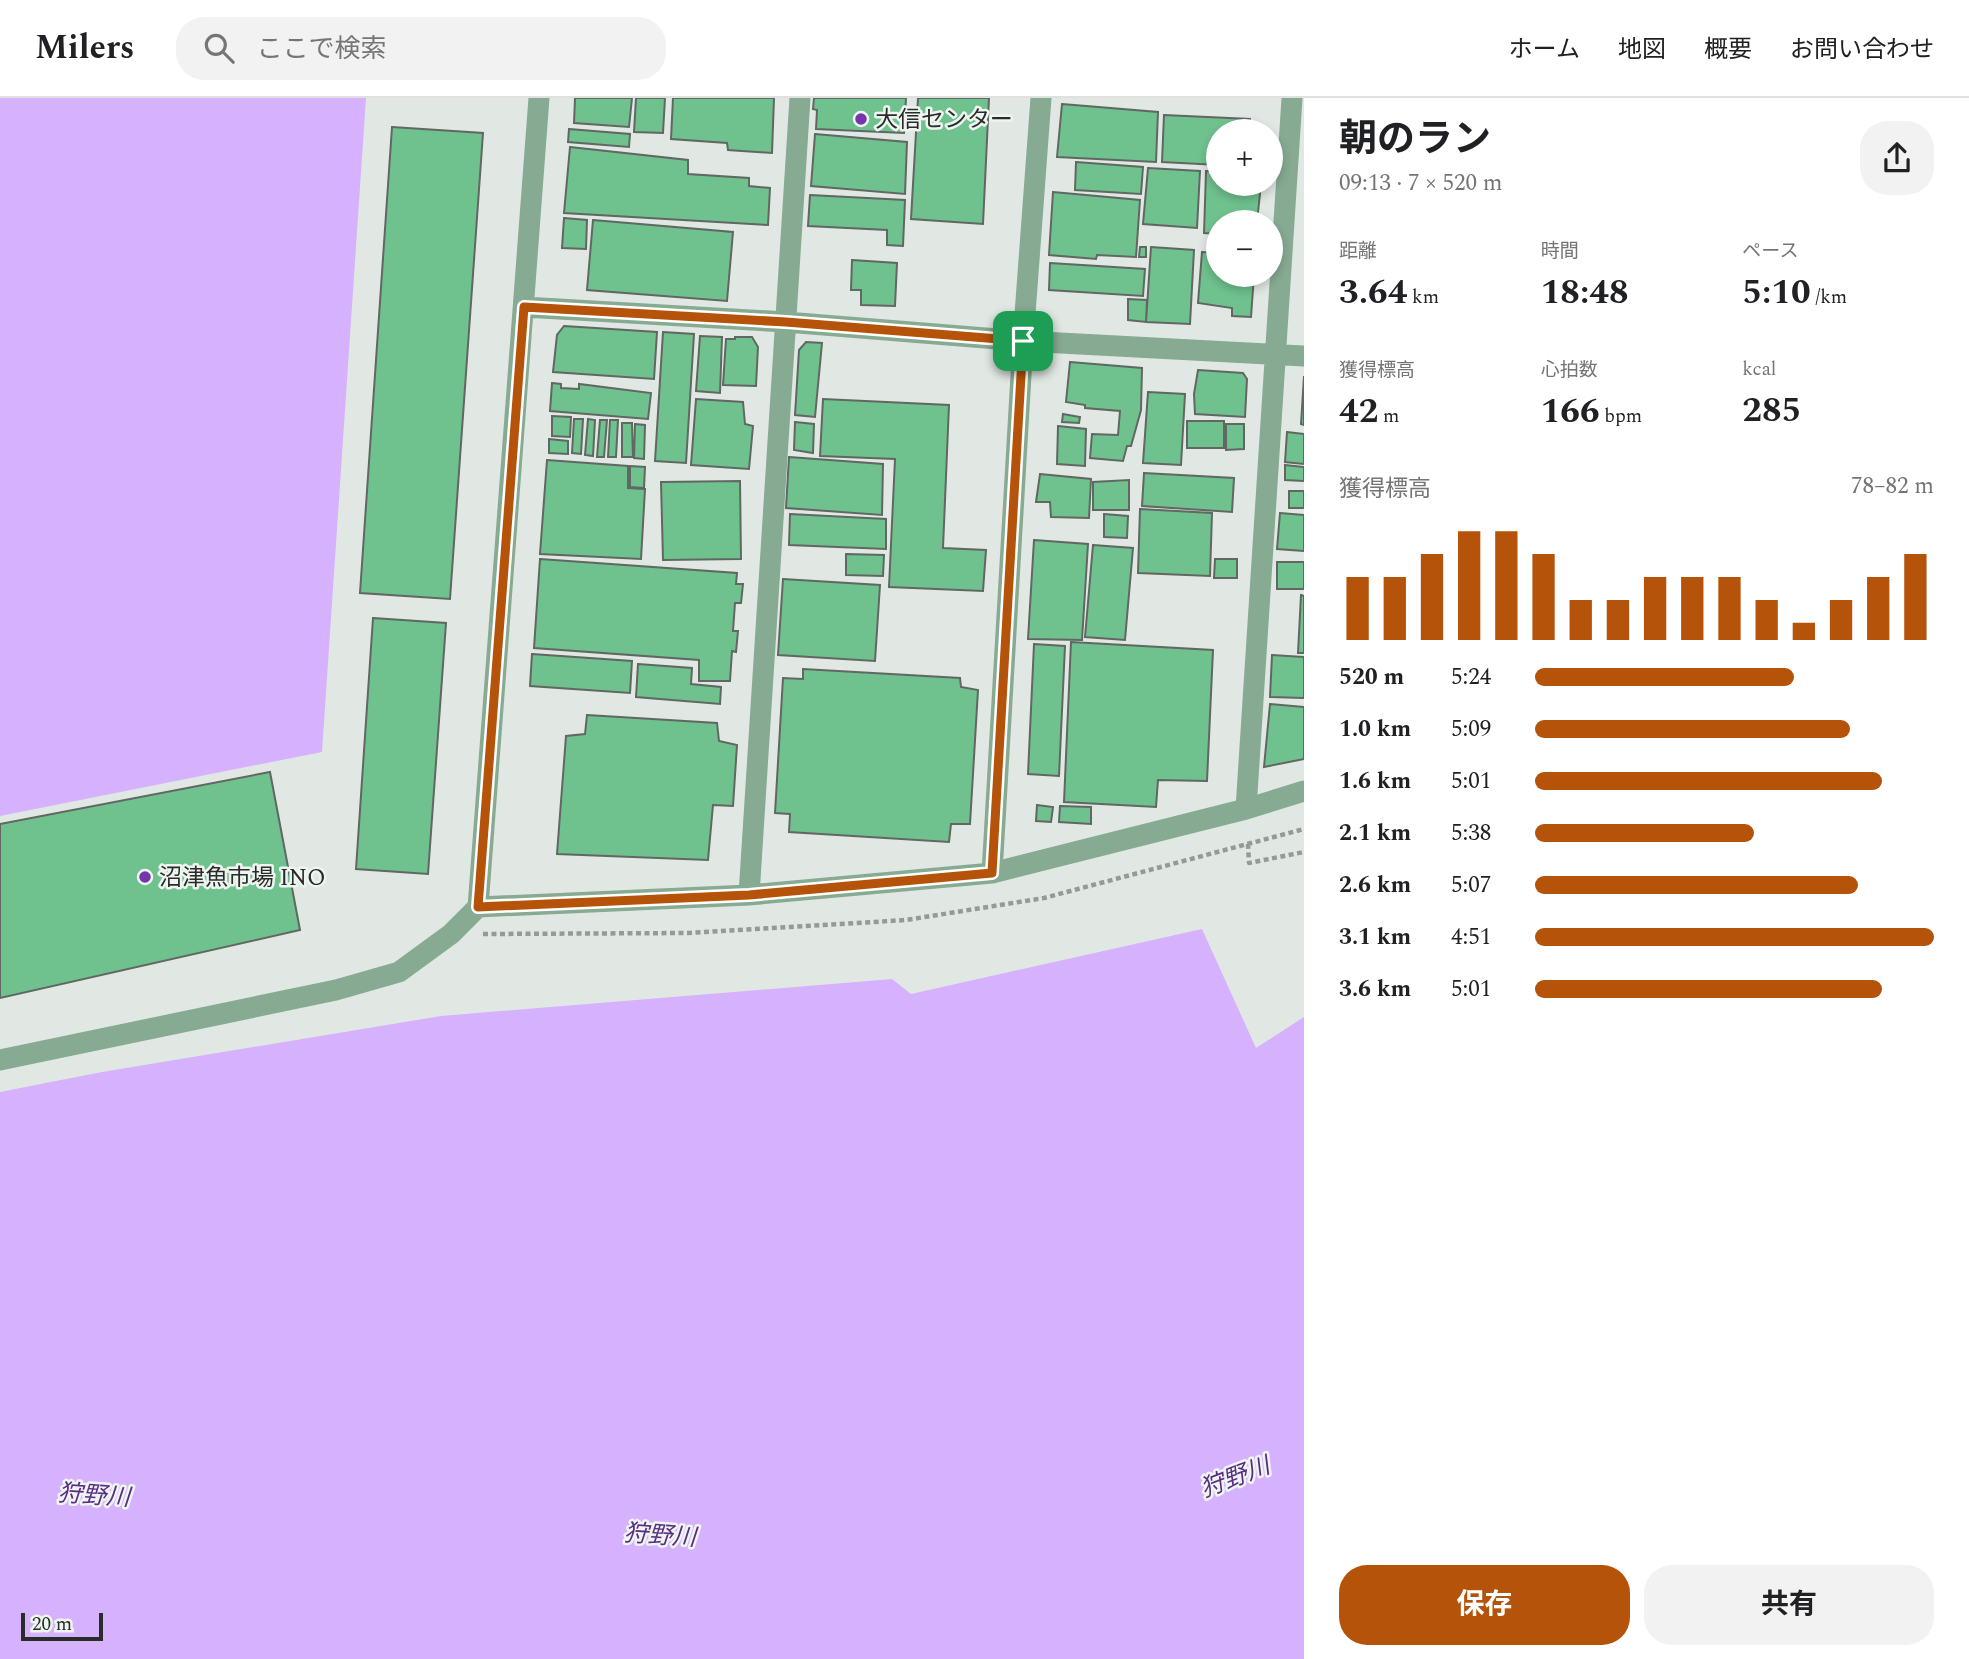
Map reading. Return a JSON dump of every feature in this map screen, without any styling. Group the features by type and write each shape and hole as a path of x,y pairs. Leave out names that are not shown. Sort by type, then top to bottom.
{"street":[{"path":"0,1060 336,990 399,972 451,934 478,907 539,98"},
{"path":"749,895 800,98"},
{"path":"992,873 1023,341 1041,98"},
{"path":"1246,810 1292,98"},
{"path":"524,307 786,322 1023,341 1304,356"},
{"path":"478,907 749,895 992,873 1246,810 1304,791"}],"path":[{"path":"1248,845 1250,863 1304,852"}],"water":[{"path":"0,98 366,98 322,752 0,816"},
{"name":"狩野川","path":"1202,929 1256,1048 1304,1017 1304,1659 0,1659 0,1092 102,1072 441,1016 892,979 911,994"}],"building":[{"path":"575,98 632,98 629,127 574,123"},
{"path":"636,98 665,98 663,133 634,132"},
{"path":"673,98 774,98 772,153 728,150 727,143 671,139"},
{"name":"大信センター","path":"814,98 906,98 904,133 816,129 817,110 813,109"},
{"path":"918,98 989,98 983,224 911,219"},
{"path":"1062,104 1158,112 1156,162 1057,157"},
{"path":"1164,115 1250,119 1206,119 1206,164 1162,162"},
{"path":"392,127 483,133 450,599 360,593"},
{"path":"569,129 630,134 629,147 568,142"},
{"path":"815,134 907,142 905,194 811,186"},
{"path":"570,147 688,160 688,174 749,178 749,186 770,188 768,225 564,213"},
{"path":"1076,162 1143,167 1141,194 1075,190"},
{"path":"1148,168 1200,171 1197,228 1143,224"},
{"path":"1206,171 1206,196 1260,196 1258,210 1206,210 1204,233"},
{"path":"1053,192 1140,200 1136,257 1097,255 1096,259 1049,255"},
{"path":"810,195 905,200 903,246 887,245 887,230 808,226"},
{"path":"564,218 587,220 586,249 562,248"},
{"path":"593,220 733,232 727,301 587,290"},
{"path":"1140,247 1146,247 1146,257 1139,257"},
{"path":"1151,247 1194,250 1190,324 1146,322"},
{"path":"1202,252 1206,252 1206,287 1253,287 1251,317 1232,316 1232,308 1198,303"},
{"path":"852,260 897,263 895,306 861,305 861,290 851,290"},
{"path":"1050,263 1145,269 1143,296 1049,290"},
{"path":"1128,299 1147,300 1146,322 1128,320"},
{"path":"564,326 657,332 654,379 553,372 557,335"},
{"path":"663,332 694,334 686,463 655,461"},
{"path":"700,336 722,337 720,393 696,391"},
{"path":"752,337 758,347 756,386 723,385 726,339"},
{"path":"806,342 822,343 815,417 795,415 799,350"},
{"path":"1070,362 1142,368 1141,410 1131,446 1127,446 1123,461 1090,458 1092,434 1118,435 1120,411 1085,408 1085,405 1066,402"},
{"path":"1198,370 1243,373 1247,379 1245,417 1195,414 1194,394"},
{"path":"1304,376 1304,425 1301,424"},
{"path":"552,383 561,384 561,388 579,389 579,384 651,393 648,419 550,411"},
{"path":"1148,392 1185,394 1181,465 1143,463"},
{"path":"696,399 743,402 745,424 753,426 749,469 691,465"},
{"path":"823,399 949,405 943,548 986,550 983,591 889,587 895,459 820,456"},
{"path":"1063,414 1080,417 1079,423 1062,422"},
{"path":"552,416 571,417 570,437 552,436"},
{"path":"574,419 583,419 581,454 572,453"},
{"path":"588,419 595,420 593,456 585,455"},
{"path":"600,420 607,420 604,457 597,457"},
{"path":"610,420 618,420 616,457 608,457"},
{"path":"1187,421 1224,421 1224,448 1187,448"},
{"path":"795,422 814,424 813,453 794,450"},
{"path":"622,423 632,423 633,457 622,457"},
{"path":"635,424 645,425 644,459 634,458"},
{"path":"1226,424 1244,424 1244,449 1226,450"},
{"path":"1058,426 1086,429 1085,466 1057,464"},
{"path":"1287,432 1304,434 1304,464 1285,462"},
{"path":"549,439 568,441 568,454 549,453"},
{"path":"789,457 883,464 882,515 786,508"},
{"path":"547,460 628,466 628,488 645,489 641,559 540,554"},
{"path":"1285,465 1304,467 1304,481 1285,480"},
{"path":"630,466 645,467 644,488 630,487"},
{"path":"1144,473 1234,478 1232,512 1142,506"},
{"path":"1040,474 1091,479 1089,518 1051,517 1050,502 1036,502"},
{"path":"1129,480 1129,510 1093,510 1093,482"},
{"path":"740,481 741,559 663,560 661,482"},
{"path":"1289,491 1304,491 1304,508 1289,508"},
{"path":"1140,509 1212,513 1210,576 1138,573"},
{"path":"1280,513 1304,515 1304,551 1277,549"},
{"path":"790,514 886,519 886,549 789,545"},
{"path":"1104,514 1128,516 1127,538 1104,537"},
{"path":"1034,540 1088,544 1082,640 1028,639"},
{"path":"1093,545 1133,548 1125,640 1085,637"},
{"path":"846,554 884,555 883,576 846,575"},
{"path":"540,559 737,573 736,584 743,584 741,603 735,603 733,631 738,631 736,652 732,651 730,681 699,681 699,660 534,648"},
{"path":"1215,559 1237,559 1237,578 1214,578"},
{"path":"1277,562 1304,562 1304,589 1277,589"},
{"path":"783,579 880,585 875,661 778,655"},
{"path":"1301,595 1304,596 1304,653 1298,653"},
{"path":"373,618 446,623 428,874 356,869"},
{"path":"1071,642 1213,650 1207,781 1158,780 1156,807 1064,802"},
{"path":"1034,644 1065,646 1059,776 1028,774"},
{"path":"532,654 632,661 630,693 530,686"},
{"path":"1272,655 1304,657 1304,698 1270,697"},
{"path":"638,664 692,668 691,684 721,687 720,704 636,697"},
{"path":"803,669 960,678 961,687 978,690 970,824 951,824 949,842 789,832 790,814 775,813 783,678 803,679"},
{"path":"1270,704 1304,707 1304,759 1264,767"},
{"path":"587,715 717,723 719,741 737,745 733,806 713,805 708,860 557,854 566,736 585,734"},
{"name":"沼津魚市場 INO","path":"270,772 300,930 0,998 0,824"},
{"path":"1037,805 1053,807 1051,822 1036,821"},
{"path":"1060,806 1091,807 1091,824 1059,822"}],"place":[{"name":"大信センター","path":"861,119"},
{"name":"沼津魚市場 INO","path":"145,877"}],"route":[{"path":"524,307 786,322 1023,341 992,873 749,895 478,907 524,307"}]}
